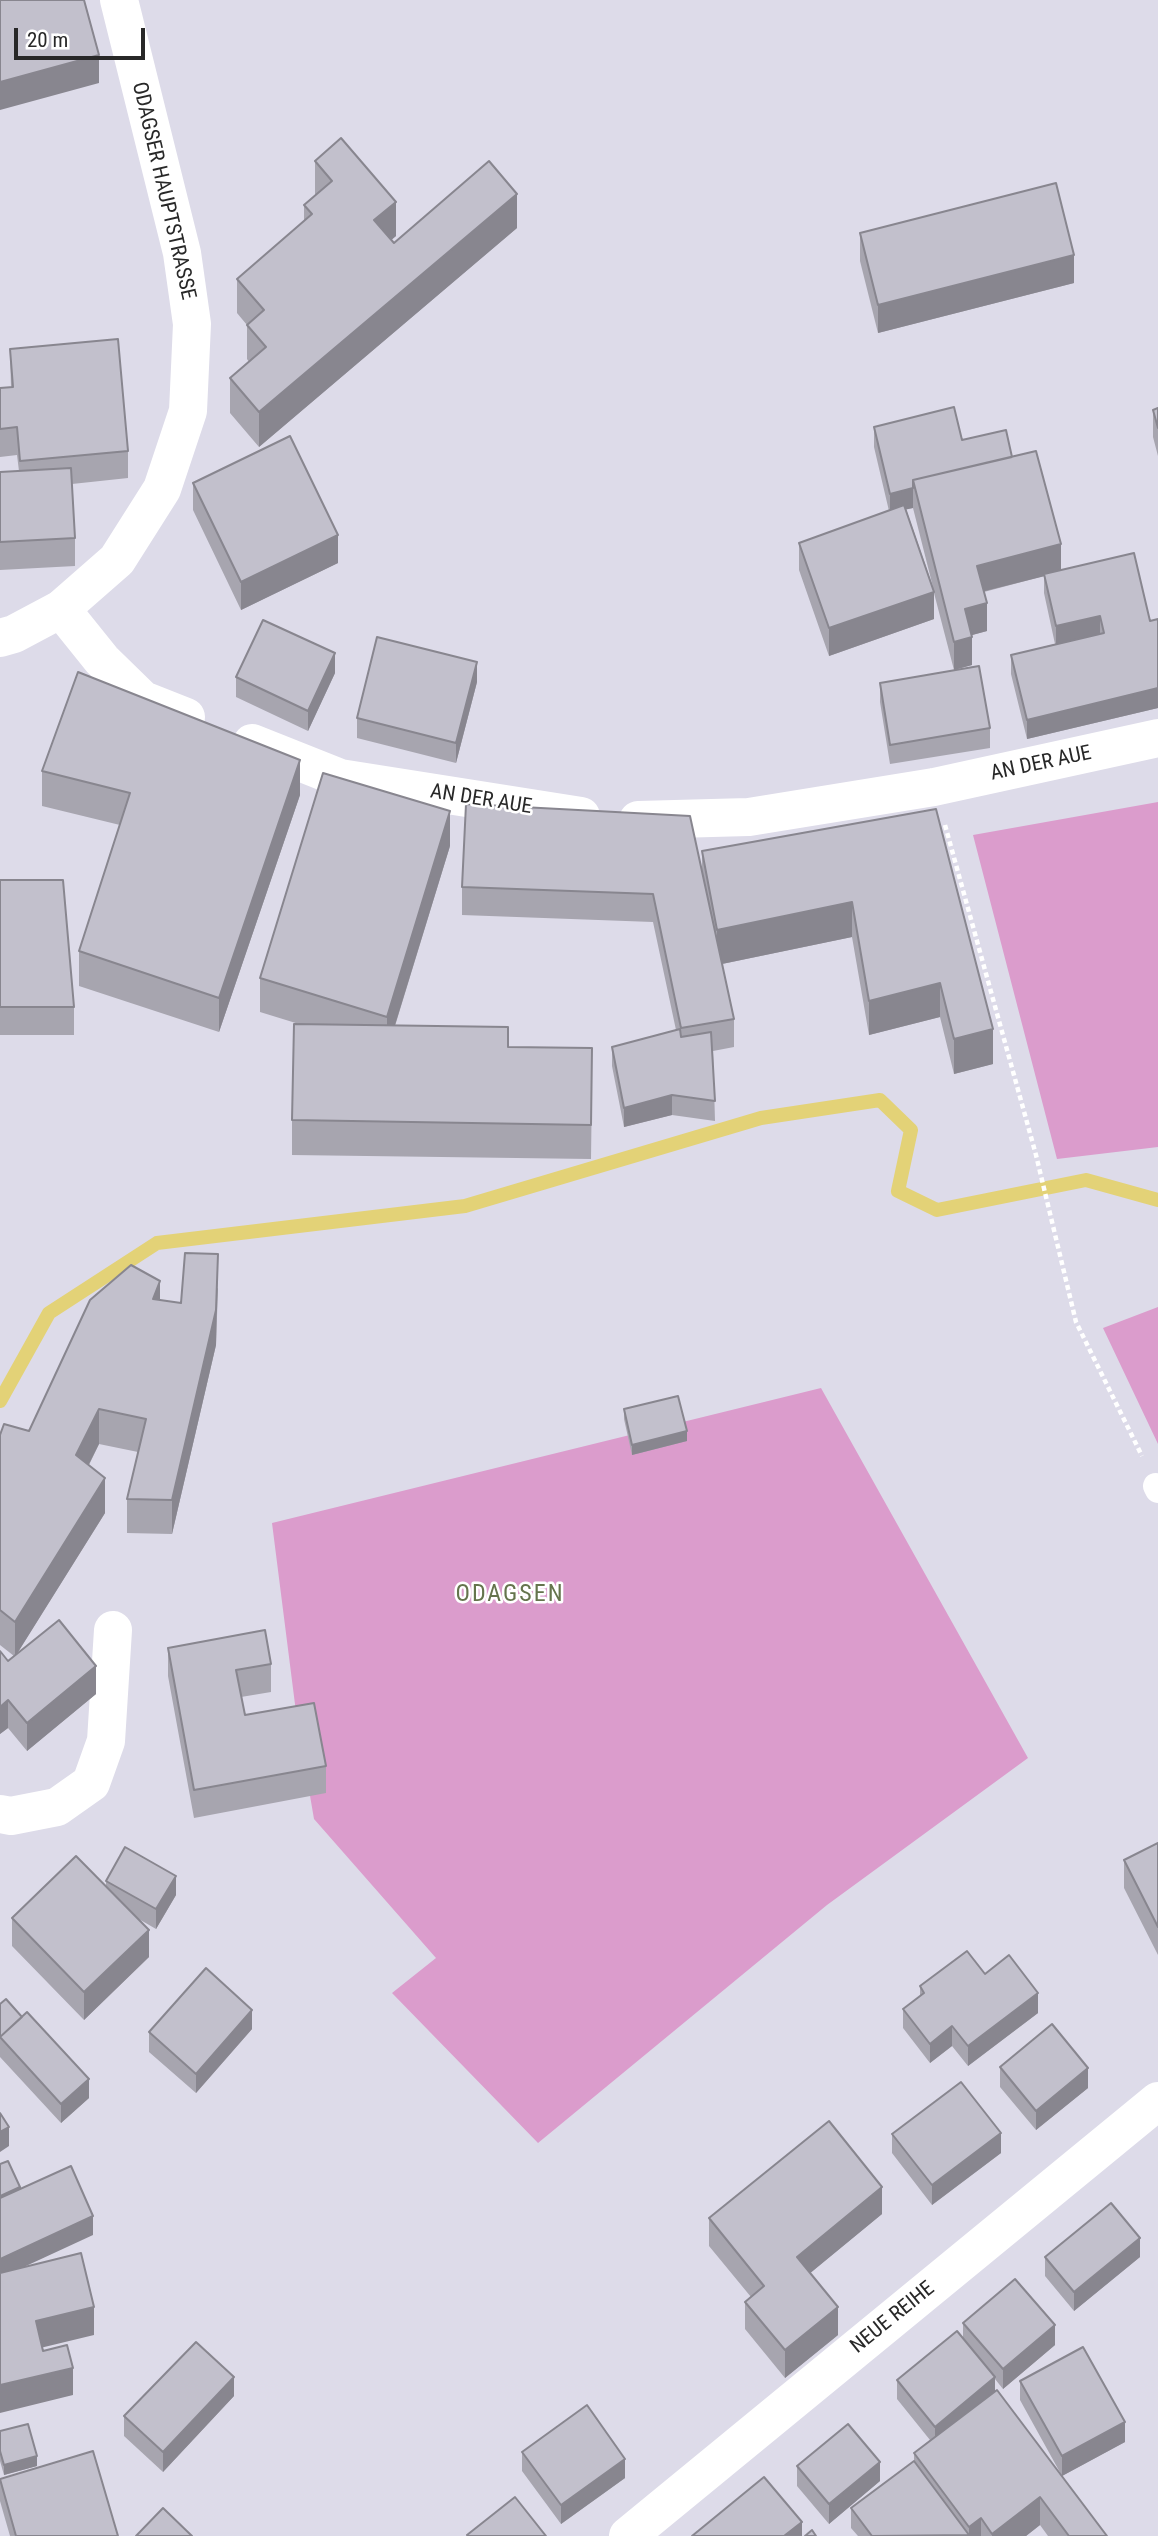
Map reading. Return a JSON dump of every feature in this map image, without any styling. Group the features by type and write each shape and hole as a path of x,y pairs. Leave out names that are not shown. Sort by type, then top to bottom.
{"street":[{"name":"ODAGSER HAUPTSTRASSE","path":"0,638 14,634 61,609 117,560 162,489 188,411 192,324 182,253 119,0"},
{"name":"AN DER AUE","path":"61,609 102,660 143,700 340,778 611,821 749,817 934,788 1158,738"},
{"path":"0,1814 11,1816 57,1807 91,1783 106,1741 113,1630"},
{"name":"NEUE REIHE","path":"628,2536 1158,2101"}],"path":[{"path":"934,788 1036,1155 1076,1322 1157,1488"}],"shaded area":[{"path":"1158,802 1158,1147 1057,1159 973,835"},
{"path":"1158,1307 1158,1444 1103,1328"},
{"path":"821,1388 1028,1758 827,1905 538,2143 392,1993 436,1958 314,1819 297,1720 272,1523"}],"building":[{"path":"0,0 84,0 99,55 0,82"},
{"path":"341,138 396,202 374,220 394,243 489,161 517,194 259,412 230,378 266,347 247,325 264,310 237,279 312,214 304,205 332,181 315,161"},
{"path":"1056,183 1074,255 878,305 860,233"},
{"path":"118,339 128,451 20,461 17,427 0,429 0,388 13,387 10,349"},
{"path":"954,407 962,440 1006,430 1012,457 913,480 913,488 890,494 874,427"},
{"path":"1158,408 1158,428 1153,410"},
{"path":"290,436 338,535 241,582 193,483"},
{"path":"1036,451 1061,544 977,566 987,603 965,609 972,637 954,642 913,480"},
{"path":"71,468 75,538 0,542 0,472"},
{"path":"904,505 934,592 829,628 799,543"},
{"path":"1134,553 1150,621 1158,619 1158,688 1027,720 1011,655 1104,633 1100,616 1056,626 1044,574"},
{"path":"263,620 335,653 308,711 236,677"},
{"path":"377,637 477,662 456,743 357,718"},
{"path":"979,666 990,728 890,745 880,683"},
{"path":"78,672 300,760 219,998 79,951 130,793 42,771"},
{"path":"323,773 450,811 387,1017 260,978"},
{"path":"466,804 690,816 734,1019 681,1028 653,894 462,887"},
{"path":"936,809 993,1029 954,1039 940,983 869,1001 852,902 717,930 702,851"},
{"path":"0,880 63,880 74,1007 0,1007"},
{"path":"294,1024 508,1027 508,1047 592,1048 591,1125 292,1120"},
{"path":"680,1029 681,1037 711,1032 715,1101 672,1095 624,1108 612,1047"},
{"path":"185,1253 218,1254 216,1310 172,1500 127,1499 146,1419 99,1409 76,1455 105,1478 15,1622 0,1610 0,1435 4,1424 29,1431 90,1300 131,1265 160,1281 153,1299 181,1303"},
{"path":"678,1396 687,1431 632,1445 624,1409"},
{"path":"59,1620 96,1666 27,1723 8,1700 0,1707 0,1651 8,1661"},
{"path":"265,1630 271,1664 236,1670 245,1715 314,1703 326,1766 194,1790 168,1648"},
{"path":"1158,1843 1158,1927 1124,1860"},
{"path":"125,1847 176,1876 156,1909 106,1881"},
{"path":"76,1856 149,1930 84,1992 12,1918"},
{"path":"967,1951 985,1974 1009,1955 1038,1993 968,2046 952,2026 930,2044 903,2009 924,1993 920,1986"},
{"path":"206,1968 252,2010 196,2074 149,2032"},
{"path":"6,1999 22,2017 0,2037 0,2004"},
{"path":"27,2012 89,2079 61,2104 0,2037"},
{"path":"1052,2024 1088,2068 1036,2111 1000,2067"},
{"path":"961,2082 1001,2133 932,2185 892,2134"},
{"path":"0,2113 9,2127 0,2132"},
{"path":"829,2121 882,2187 797,2257 838,2307 785,2350 745,2302 764,2286 709,2218"},
{"path":"8,2161 20,2187 0,2196 0,2164"},
{"path":"71,2166 93,2216 0,2259 0,2198"},
{"path":"1111,2203 1140,2238 1074,2292 1045,2257"},
{"path":"81,2253 94,2307 36,2321 43,2351 67,2345 73,2368 0,2385 0,2273"},
{"path":"1015,2279 1055,2325 1003,2369 963,2323"},
{"path":"957,2331 995,2377 935,2427 897,2380"},
{"path":"196,2342 234,2377 163,2452 124,2416"},
{"path":"1083,2347 1125,2422 1062,2456 1020,2381"},
{"path":"997,2390 1107,2536 1069,2536 1040,2497 992,2534 981,2518 969,2527 914,2453"},
{"path":"587,2405 625,2459 561,2505 522,2452"},
{"path":"28,2424 37,2456 4,2465 0,2451 0,2431"},
{"path":"848,2424 880,2462 829,2504 797,2466"},
{"path":"93,2451 118,2536 16,2536 0,2479"},
{"path":"914,2461 969,2535 872,2536 851,2508"},
{"path":"764,2477 802,2522 784,2536 692,2536"},
{"path":"515,2497 546,2536 467,2535"},
{"path":"163,2508 192,2536 136,2536"},
{"path":"812,2530 816,2536 805,2536"}],"waterway":[{"path":"0,1401 49,1313 157,1243 465,1206 761,1118 880,1100 911,1130 898,1191 937,1210 1086,1180 1158,1200"}],"district":[{"name":"ODAGSEN","path":"510,1595"}]}
